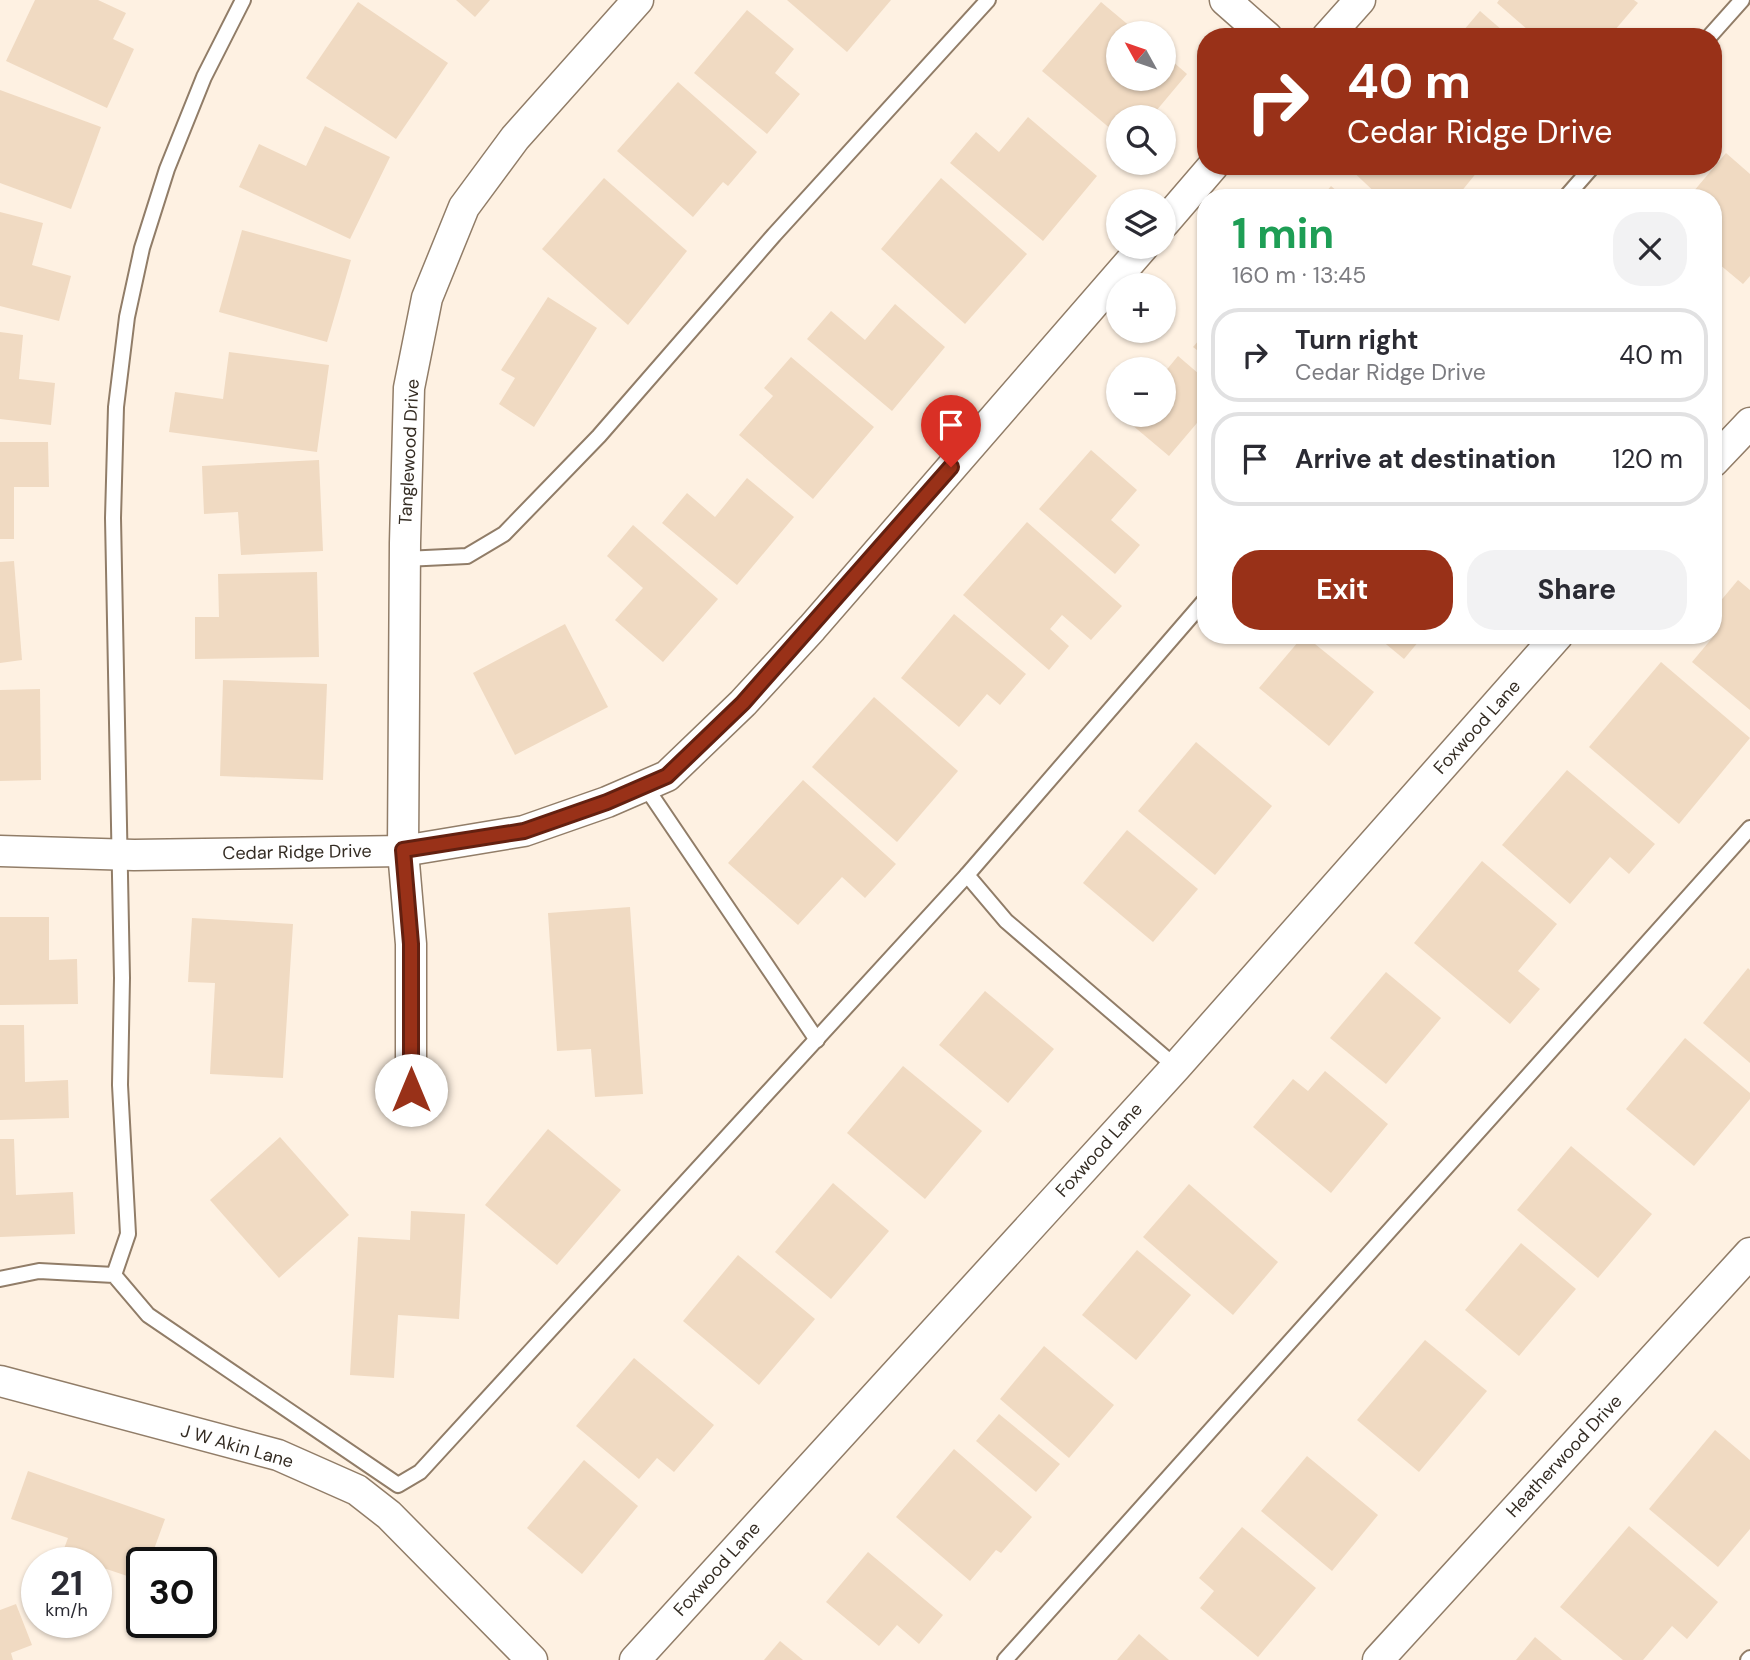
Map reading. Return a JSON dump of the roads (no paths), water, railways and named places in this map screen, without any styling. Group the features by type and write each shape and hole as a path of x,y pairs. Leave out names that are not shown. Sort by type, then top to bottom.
{"street":[{"name":"Tanglewood Drive","path":"411,1090 411,944 403,850 405,559 409,388 427,298 464,207 515,138 638,0"},
{"path":"1225,0 1257,28"},
{"path":"1335,28 1360,0"},
{"path":"1176,209 1205,175"},
{"name":"Cedar Ridge Drive","path":"0,850 119,854 403,850 524,831 667,776 752,694 1133,259"},
{"path":"1722,452 1750,422"},
{"name":"Foxwood Lane","path":"635,1660 1176,1067 1550,644"},
{"name":"Heatherwood Drive","path":"1378,1660 1750,1253"},
{"name":"J W Akin Lane","path":"0,1381 278,1455 358,1490 389,1516 532,1660"}],"lane":[{"path":"114,1275 128,1234 121,1136 113,518 116,407 127,317 142,248 167,169 204,77 243,0"},
{"path":"405,559 467,556 504,534 599,436 774,235 988,0"},
{"path":"1717,28 1742,0"},
{"path":"1572,189 1585,175"},
{"path":"0,1279 39,1271 114,1275 148,1315 398,1485 420,1472 817,1040 967,875 1197,609"},
{"path":"645,786 817,1040"},
{"path":"1005,1660 1750,828"},
{"path":"967,875 1006,921 1176,1067"}]}
